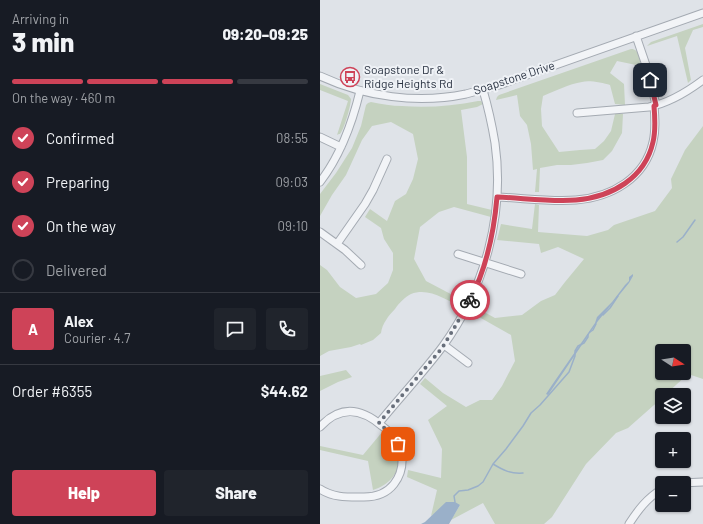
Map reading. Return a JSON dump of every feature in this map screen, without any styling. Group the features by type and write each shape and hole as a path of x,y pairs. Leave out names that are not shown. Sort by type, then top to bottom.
{"street":[{"name":"Soapstone Drive","path":"320,76 360,91 390,96 431,98 460,95 499,85 703,13"},
{"path":"497,197 564,201 577,200 602,195 621,187 638,172 647,160 651,150 654,141 656,119 655,105 648,71 636,36"},
{"path":"577,113 655,105 670,100 703,80"},
{"path":"379,423 444,345 469,302 485,263 494,227 498,180 492,125 483,90"},
{"path":"320,182 333,164 341,148 353,119 360,91"},
{"path":"320,137 341,148"},
{"path":"337,244 365,204 387,159"},
{"path":"320,232 345,250 361,265"},
{"path":"458,254 521,274"},
{"path":"444,345 468,363"},
{"path":"320,427 336,415 357,412 370,416 394,437 401,450 402,457 399,477 391,487 380,494 367,497 337,496 330,495 320,489"},
{"path":"691,483 703,482"},
{"path":"629,524 640,508 655,493"}],"green space":[{"path":"703,24 703,27 693,30 685,48 691,80 688,83 677,36 647,46 651,42"},
{"path":"634,49 638,53 641,66 617,61 610,73 624,84 625,105 615,104 610,85 585,81 572,84 543,96 541,109 542,126 559,152 595,149 604,141 611,131 615,114 623,114 622,133 612,151 603,160 540,168 539,192 535,192 537,169 533,170 531,144 527,125 520,116 517,95 496,100 497,97 499,95"},
{"path":"320,84 348,95 351,99 347,117 340,134 337,135 348,101 320,90"},
{"path":"481,101 483,104 477,107 461,110 467,157 467,204 492,210 491,217 454,207 439,212 420,227 414,259 426,281 464,301 461,307 431,293 418,292 411,294 402,300 390,314 384,323 381,333 373,340 361,345 329,351 320,356 320,265 327,270 340,287 356,298 376,294 388,283 393,270 393,253 384,239 381,228 365,217 370,209 387,221 395,201 406,194 413,179 418,159 413,134 391,122 372,126 362,140 346,175 320,216 320,194 352,148 361,126 366,105 371,102 394,106 430,107"},
{"path":"703,126 703,379 691,375 691,344 655,344 655,380 681,380 673,388 655,388 655,404 628,428 616,433 586,464 552,517 544,524 495,524 483,503 451,520 460,505 438,511 431,516 437,490 407,477 408,470 441,478 442,449 428,420 447,406 420,384 425,378 443,393 466,407 480,400 492,400 502,386 515,361 511,335 472,313 475,307 495,318 522,315 541,301 555,295 584,259 558,247 541,253 539,244 497,240 501,224 532,229 535,204 539,205 538,232 587,236 608,230 614,225 655,211 672,188 671,179 685,150"},
{"path":"346,370 352,377 320,391 320,376"},
{"path":"383,431 392,439 398,450 399,465 392,478 387,483 373,490 368,461 320,450 320,446 363,455"}],"water":[{"path":"633,274 629,283 598,321 548,395 546,394 595,323 597,317 612,302 629,281 629,277"},
{"path":"446,502 455,502 460,505 449,524 421,524 425,522"}],"waterway":[{"path":"677,242 683,237 695,220"},
{"path":"603,315 618,296"},
{"path":"590,332 596,324"},
{"path":"455,502 454,496 459,491 468,490 483,482 493,464 506,449 531,413 569,372 575,356 575,351 578,346 584,343 588,335"},
{"path":"493,464 507,471 523,473"}],"way so far":[{"path":"398,444 394,437 379,423 442,348 464,313 470,300"}],"place":[{"name":"Soapstone Dr & Ridge Heights Rd","path":"350,77"}],"route":[{"path":"470,300 485,263 494,227 497,197 564,201 590,198 612,192 621,187 635,176 642,168 647,160 654,141 656,119 654,106 656,105 650,80"}]}
